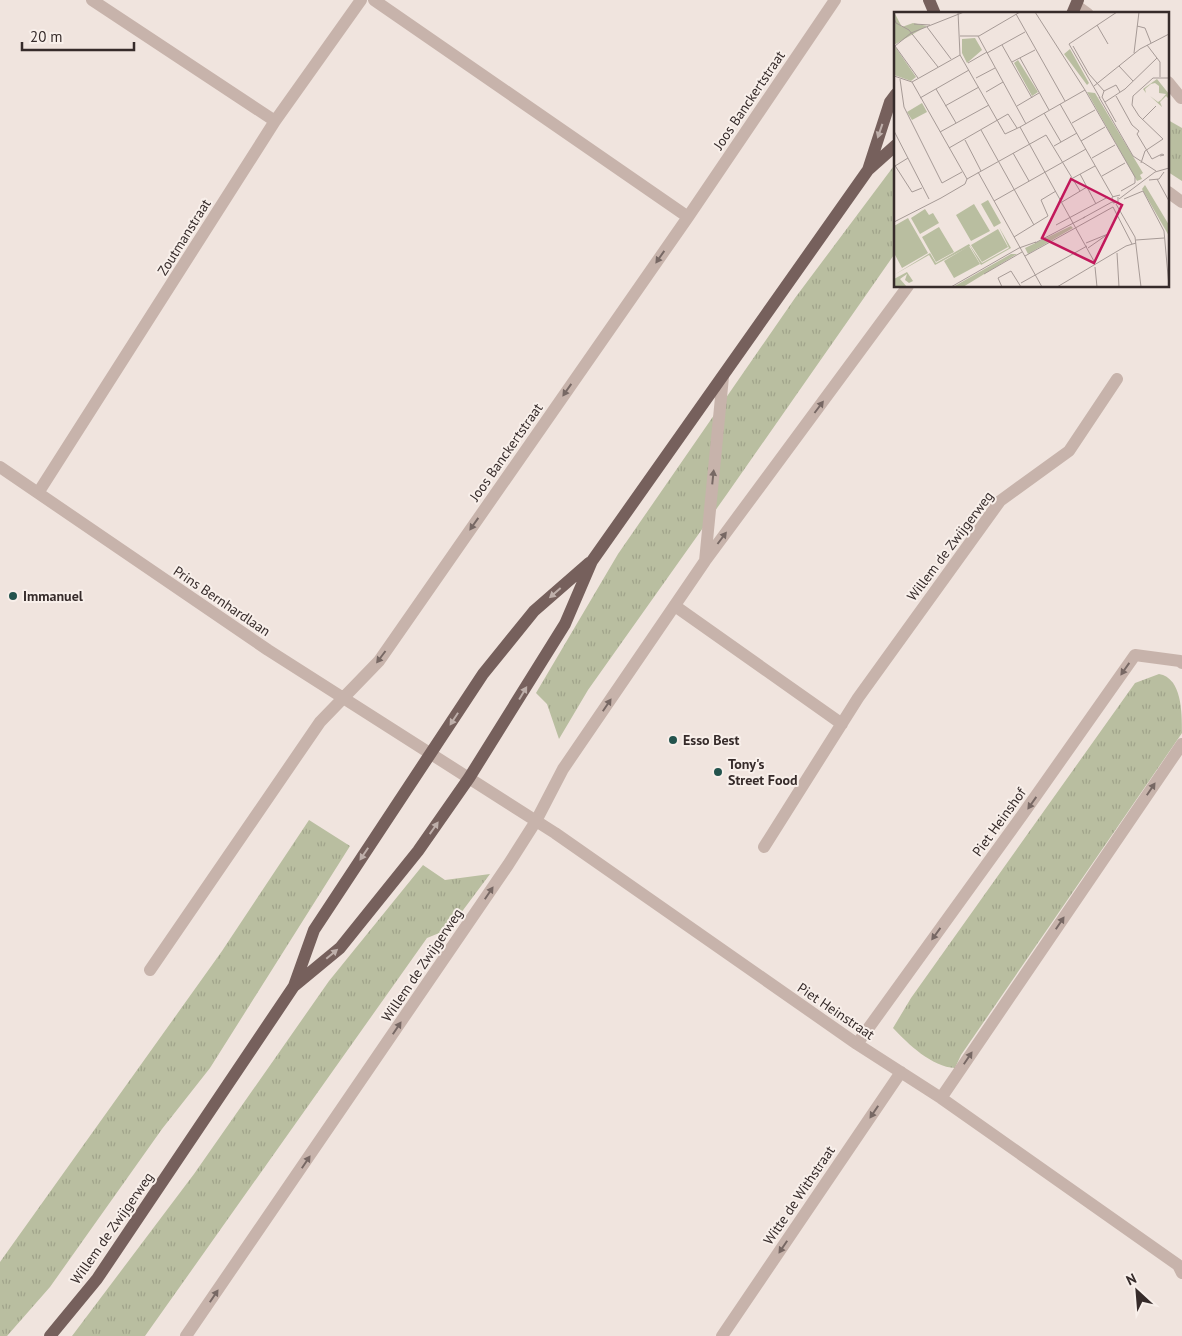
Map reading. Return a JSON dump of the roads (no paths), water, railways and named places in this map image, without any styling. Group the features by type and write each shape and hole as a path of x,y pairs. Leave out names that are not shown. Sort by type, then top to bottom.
{"main road":[{"path":"929,0 934,12"},
{"name":"Willem de Zwijgerweg","path":"868,170 890,102 894,97"},
{"name":"Willem de Zwijgerweg","path":"294,986 340,948 418,851 469,778 565,624 592,561 868,170 894,147"},
{"name":"Willem de Zwijgerweg","path":"50,1336 97,1279 294,986 314,930 483,674 534,611 592,561"}],"street":[{"path":"92,0 275,121"},
{"name":"Zoutmanstraat","path":"38,493 275,121 361,0"},
{"path":"374,0 688,217"},
{"name":"Joos Banckertstraat","path":"342,698 379,661 688,217 835,0"},
{"path":"1170,84 1182,98"},
{"path":"1170,94 1182,98"},
{"path":"1170,193 1182,202"},
{"name":"Willem de Zwijgerweg","path":"186,1336 503,874 536,821 564,769 705,561 907,288"},
{"name":"Willem de Zwijgerweg","path":"705,561 723,377"},
{"name":"Willem de Zwijgerweg","path":"764,847 842,724 1000,501 1068,450 1117,379"},
{"name":"Prins Bernhardlaan","path":"0,466 268,650 469,778"},
{"path":"675,606 842,724"},
{"name":"Piet Heinshof","path":"857,1044 1024,814 1135,655 1180,661 1182,663"},
{"path":"150,970 320,722 342,698"},
{"path":"941,1098 1182,744"},
{"name":"Piet Heinstraat","path":"469,778 536,821 857,1044 941,1098 1178,1265 1182,1273"},
{"name":"Witte de Withstraat","path":"722,1336 901,1072"}],"place":[{"name":"Immanuel","path":"13,596"},
{"name":"Esso Best","path":"673,740"},
{"name":"Tony's Street Food","path":"718,772"}]}
